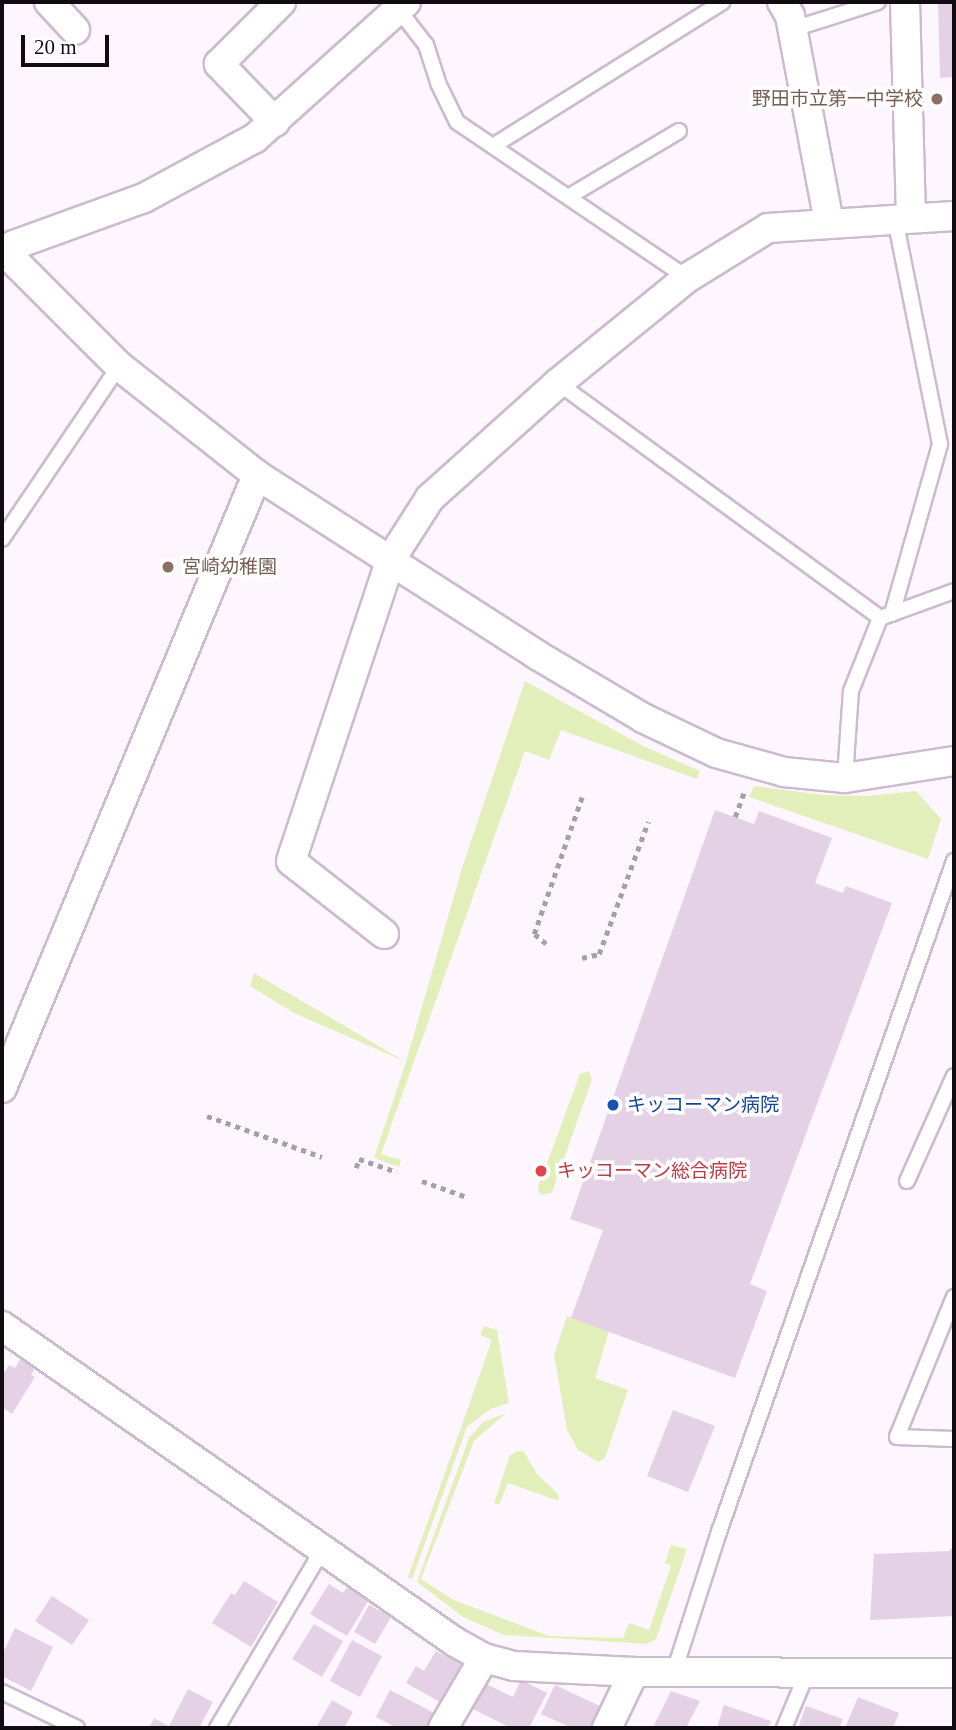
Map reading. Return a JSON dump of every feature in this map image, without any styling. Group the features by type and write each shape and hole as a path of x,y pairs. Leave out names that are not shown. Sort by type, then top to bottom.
{"street":[{"path":"49,2 75,30"},
{"path":"275,122 219,64 281,2"},
{"path":"782,2 793,29 829,223"},
{"path":"903,218 905,2"},
{"path":"402,6 255,138 179,182 106,213 14,245 3,252 119,366 257,475 537,655 643,718 716,753 784,772 845,778 954,761"},
{"path":"384,934 291,861 391,559 430,498 558,383 687,278 768,228 954,216"},
{"path":"2,1088 257,475"},
{"path":"2,1326 456,1642 484,1658 514,1666 634,1672 954,1674"},
{"path":"443,1728 484,1658"},
{"path":"607,1728 634,1672"}],"lane":[{"path":"493,146 723,2"},
{"path":"793,29 878,2"},
{"path":"402,6 426,45 438,83 457,122 687,278"},
{"path":"568,197 679,131"},
{"path":"845,778 851,691 886,616 940,444 903,218"},
{"path":"2,538 119,366"},
{"path":"558,383 886,616"},
{"path":"886,616 954,591"},
{"path":"674,1672 724,1519 954,861"},
{"path":"907,1181 954,1076"},
{"path":"954,1297 897,1437 954,1439"},
{"path":"217,1728 323,1549"},
{"path":"784,1728 807,1673"},
{"path":"2,1692 77,1728"}],"path":[{"path":"735,817 749,779"},
{"path":"546,944 534,934 582,797"},
{"path":"582,958 599,954 648,821"},
{"path":"207,1116 322,1157"},
{"path":"356,1168 359,1159 397,1172"},
{"path":"422,1181 464,1196"}],"green space":[{"path":"525,681 643,746 700,771 697,779 561,730 549,760 525,751 381,1154 401,1160 399,1167 374,1158 406,1062 462,868"},
{"path":"754,786 823,795 867,796 916,791 941,819 928,859 749,797"},
{"path":"254,973 406,1062 294,1013 250,986"},
{"path":"589,1071 592,1079 552,1193 540,1195 538,1187 580,1074"},
{"path":"567,1316 609,1331 595,1378 628,1390 605,1458 598,1462 578,1450 567,1430 554,1355"},
{"path":"484,1326 497,1330 509,1403 490,1409 467,1427 412,1579 408,1577 492,1340 480,1335"},
{"path":"506,1413 474,1441 421,1579 454,1600 549,1636 623,1638 629,1623 649,1630 671,1566 665,1563 671,1545 687,1549 656,1639 647,1644 504,1635 463,1617 417,1582 469,1438 483,1422"},
{"path":"518,1451 524,1452 537,1474 558,1494 559,1501 508,1483 499,1505 494,1503 510,1455"}],"building":[{"path":"938,2 954,2 954,77 940,78"},
{"path":"715,810 754,824 759,811 832,838 815,883 843,893 846,886 892,903 750,1284 767,1291 735,1378 571,1318 603,1230 570,1219"},
{"path":"21,1358 36,1367 31,1375 35,1377 12,1414 2,1407 2,1376 9,1365 15,1368"},
{"path":"673,1410 715,1426 688,1492 647,1476"},
{"path":"954,1545 954,1616 870,1620 874,1554 949,1551"},
{"path":"244,1581 278,1602 251,1647 212,1623 231,1593 235,1595"},
{"path":"329,1584 343,1593 349,1585 370,1598 347,1636 310,1614"},
{"path":"52,1596 89,1620 72,1645 35,1621"},
{"path":"369,1605 391,1617 375,1644 354,1632"},
{"path":"314,1624 343,1641 322,1677 292,1659"},
{"path":"15,1628 53,1647 31,1691 2,1676 2,1655"},
{"path":"352,1640 382,1656 360,1697 330,1681"},
{"path":"436,1651 461,1664 440,1702 406,1683 416,1666 424,1671"},
{"path":"521,1680 547,1693 529,1728 511,1728 473,1709 486,1684 513,1697"},
{"path":"555,1685 602,1707 592,1728 572,1728 541,1714"},
{"path":"188,1689 213,1702 199,1728 149,1728 154,1718 169,1726"},
{"path":"390,1690 438,1715 431,1728 397,1728 376,1717"},
{"path":"671,1691 700,1701 686,1728 660,1728 654,1725"},
{"path":"858,1697 899,1713 893,1728 845,1728"},
{"path":"332,1700 353,1712 344,1728 316,1728"},
{"path":"724,1705 771,1721 768,1728 717,1728"},
{"path":"806,1706 843,1719 839,1728 798,1728"}],"place":[{"name":"野田市立第一中学校","path":"937,99"},
{"name":"宮崎幼稚園","path":"168,567"},
{"name":"キッコーマン病院","path":"613,1105"},
{"name":"キッコーマン総合病院","path":"541,1171"}]}
